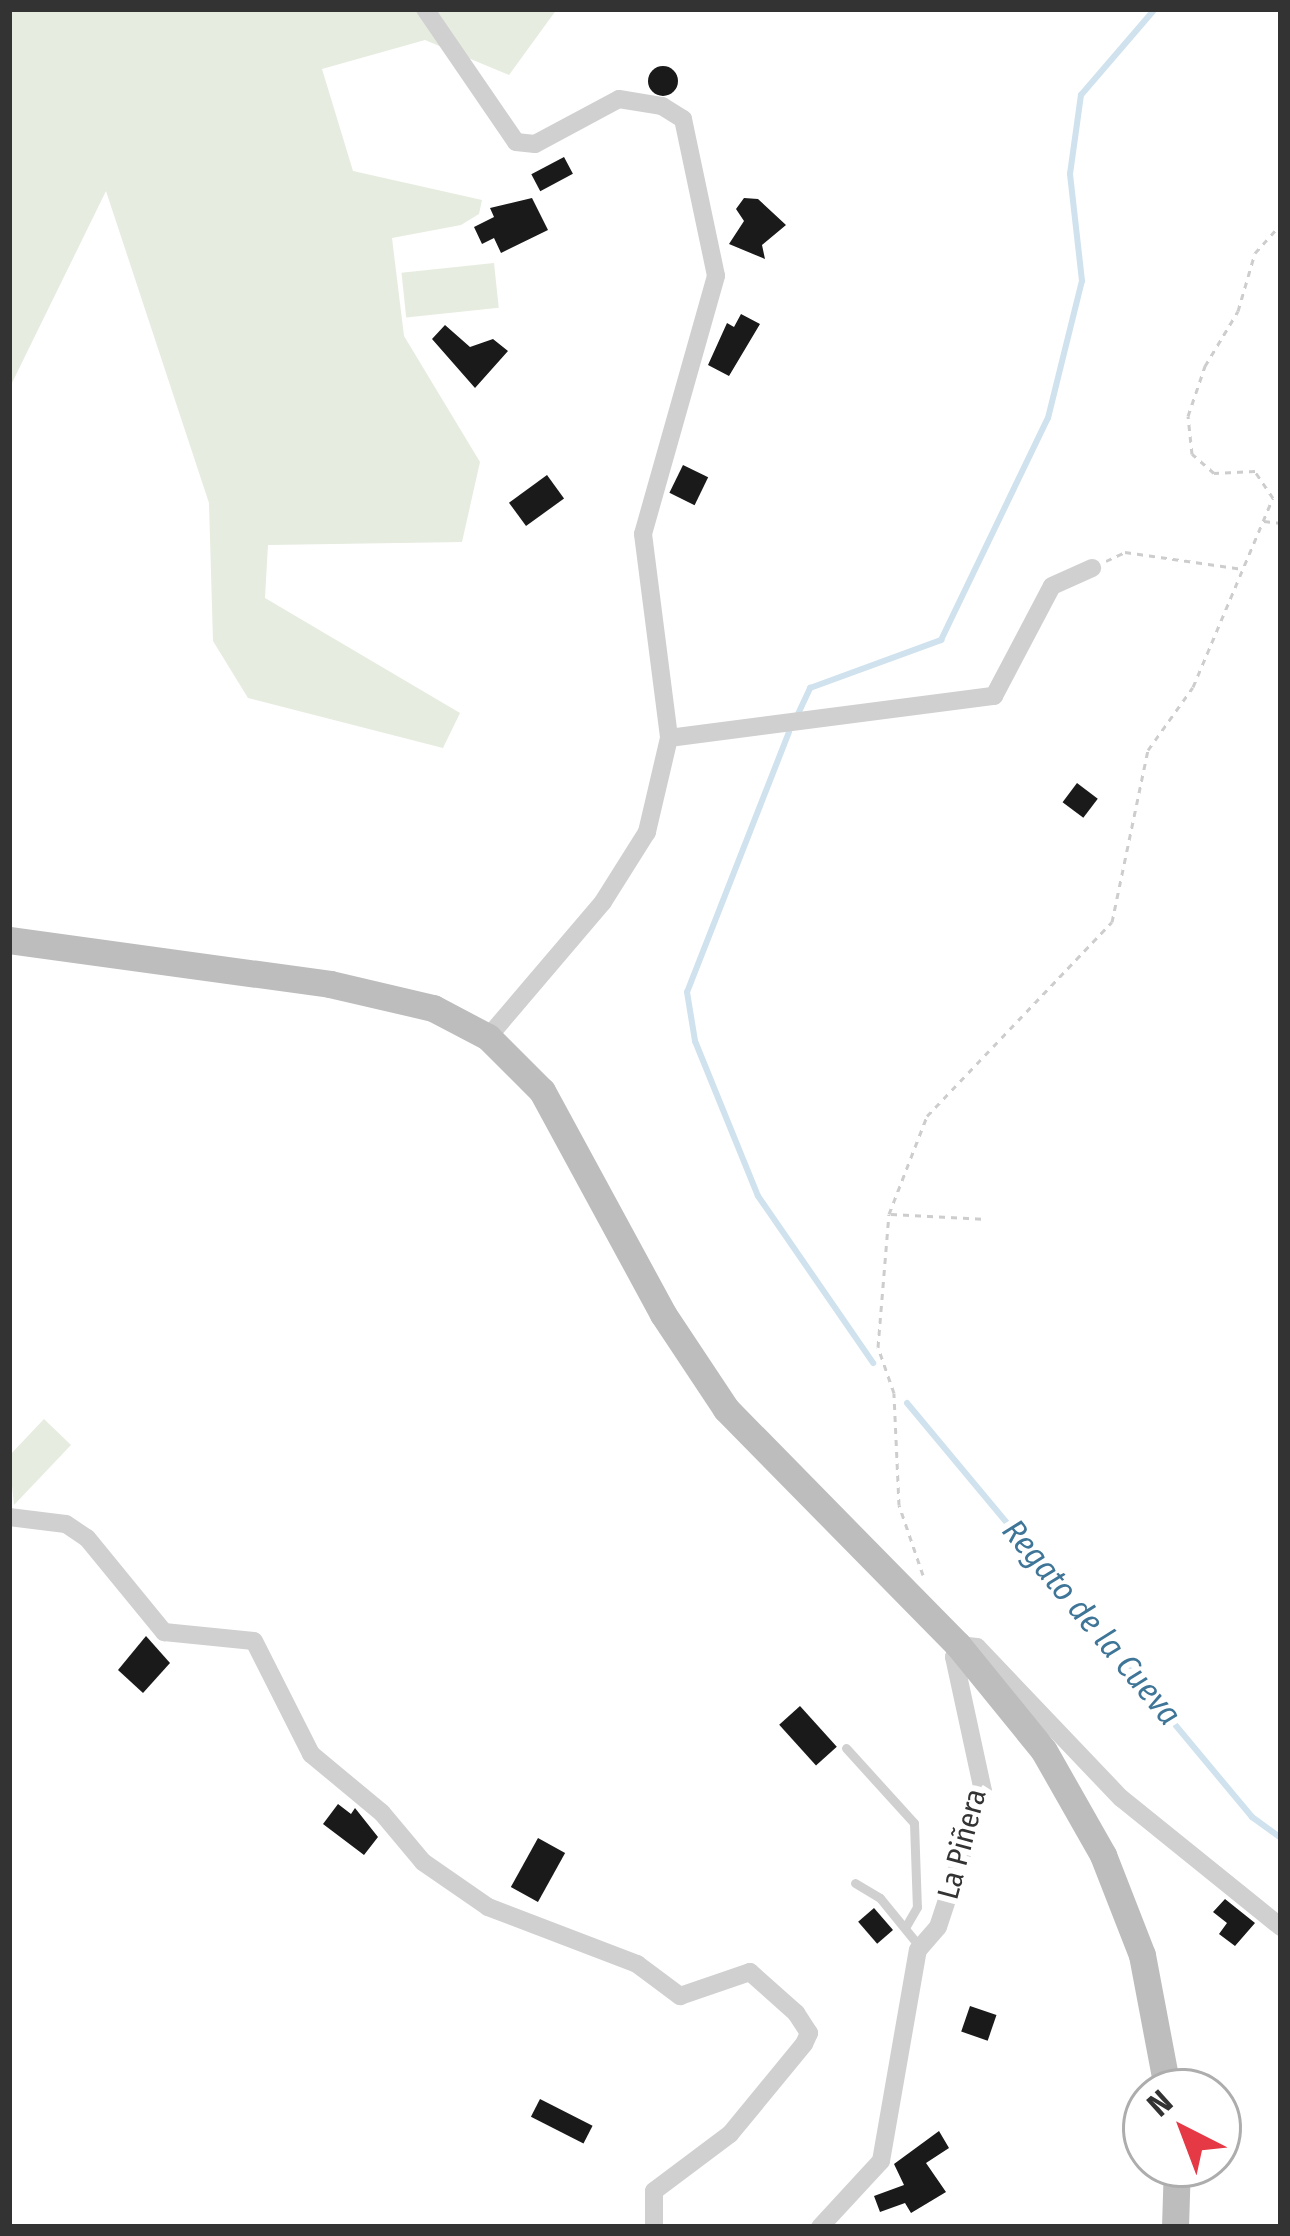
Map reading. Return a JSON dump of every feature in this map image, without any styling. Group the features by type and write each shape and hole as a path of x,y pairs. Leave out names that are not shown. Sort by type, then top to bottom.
{"street":[{"path":"425,9 516,142 535,144 619,99 675,112 694,146 716,276 643,534 669,738 647,832 603,902 488,1037"},
{"path":"669,738 994,696 1052,586 1092,568"},
{"path":"9,940 330,984 433,1008 488,1037 542,1091 663,1314 726,1409 958,1645 1044,1751 1103,1855 1142,1955 1163,2068"},
{"path":"9,1516 66,1524 87,1538 164,1632 254,1641 311,1754 382,1813 423,1862 488,1907 612,1953 680,1996 750,1972 796,2013 809,2033 804,2044 730,2134 654,2191 654,2227"},
{"path":"958,1645 977,1647 1121,1798 1281,1927"},
{"name":"La Piñera","path":"820,2227 881,2162 920,1947 938,1928 983,1791 954,1657 958,1645"},
{"path":"1175,2227 1176,2188"}],"lane":[{"path":"846,1748 914,1823 916,1907 905,1928"},
{"path":"855,1883 920,1947"}],"path":[{"path":"928,1614 932,1601 899,1505 894,1393 878,1347 889,1214 927,1116 1112,922 1148,750 1193,687 1273,498 1268,482 1255,471 1214,472 1192,454 1188,416 1204,366 1238,311 1255,254 1281,224"},
{"path":"1263,521 1281,523"},
{"path":"1092,568 1125,552 1245,570"},
{"path":"889,1214 987,1219"}],"shaded area":[{"path":"9,9 557,9 509,75 425,40 322,69 353,171 482,200 479,214 461,225 392,238 404,336 480,462 462,542 268,545 265,598 460,713 443,748 248,698 213,641 209,503 106,191 9,389"},
{"path":"494,263 499,308 406,317 402,273"},
{"path":"44,1419 71,1445 14,1505 9,1456"}],"building":[{"path":"663,66 674,70 678,81 674,92 663,96 652,92 648,81 652,70"},
{"path":"564,157 573,174 540,191 531,174"},
{"path":"532,198 548,230 501,253 494,238 482,244 474,227 494,217 490,208"},
{"path":"744,198 758,199 786,225 762,245 765,259 729,244 744,221 736,209"},
{"path":"741,314 760,324 729,376 708,365 727,323 734,327"},
{"path":"445,325 470,347 493,339 508,351 475,388 432,339"},
{"path":"683,465 708,477 695,505 669,493"},
{"path":"547,475 564,498 526,526 509,503"},
{"path":"1077,783 1098,799 1083,818 1063,802"},
{"path":"146,1636 170,1663 143,1693 118,1670"},
{"path":"800,1706 837,1747 816,1766 779,1725"},
{"path":"338,1804 351,1814 355,1808 378,1837 364,1855 323,1824"},
{"path":"538,1838 565,1853 538,1902 511,1887"},
{"path":"1225,1899 1255,1923 1235,1946 1219,1934 1227,1923 1213,1912"},
{"path":"874,1908 893,1930 877,1944 858,1922"},
{"path":"970,2006 996,2015 988,2041 961,2032"},
{"path":"540,2099 593,2126 583,2144 531,2117"},
{"path":"939,2131 949,2148 926,2163 946,2192 911,2213 905,2203 880,2212 874,2196 904,2185 894,2164"}],"waterway":[{"name":"Regato de la Cueva","path":"798,714 810,688 941,640 1048,418 1082,281 1070,174 1081,95 1155,9"},
{"name":"Regato de la Cueva","path":"789,732 687,992 695,1041 758,1196 873,1363"},
{"name":"Regato de la Cueva","path":"907,1403 1252,1817 1281,1838"}]}
